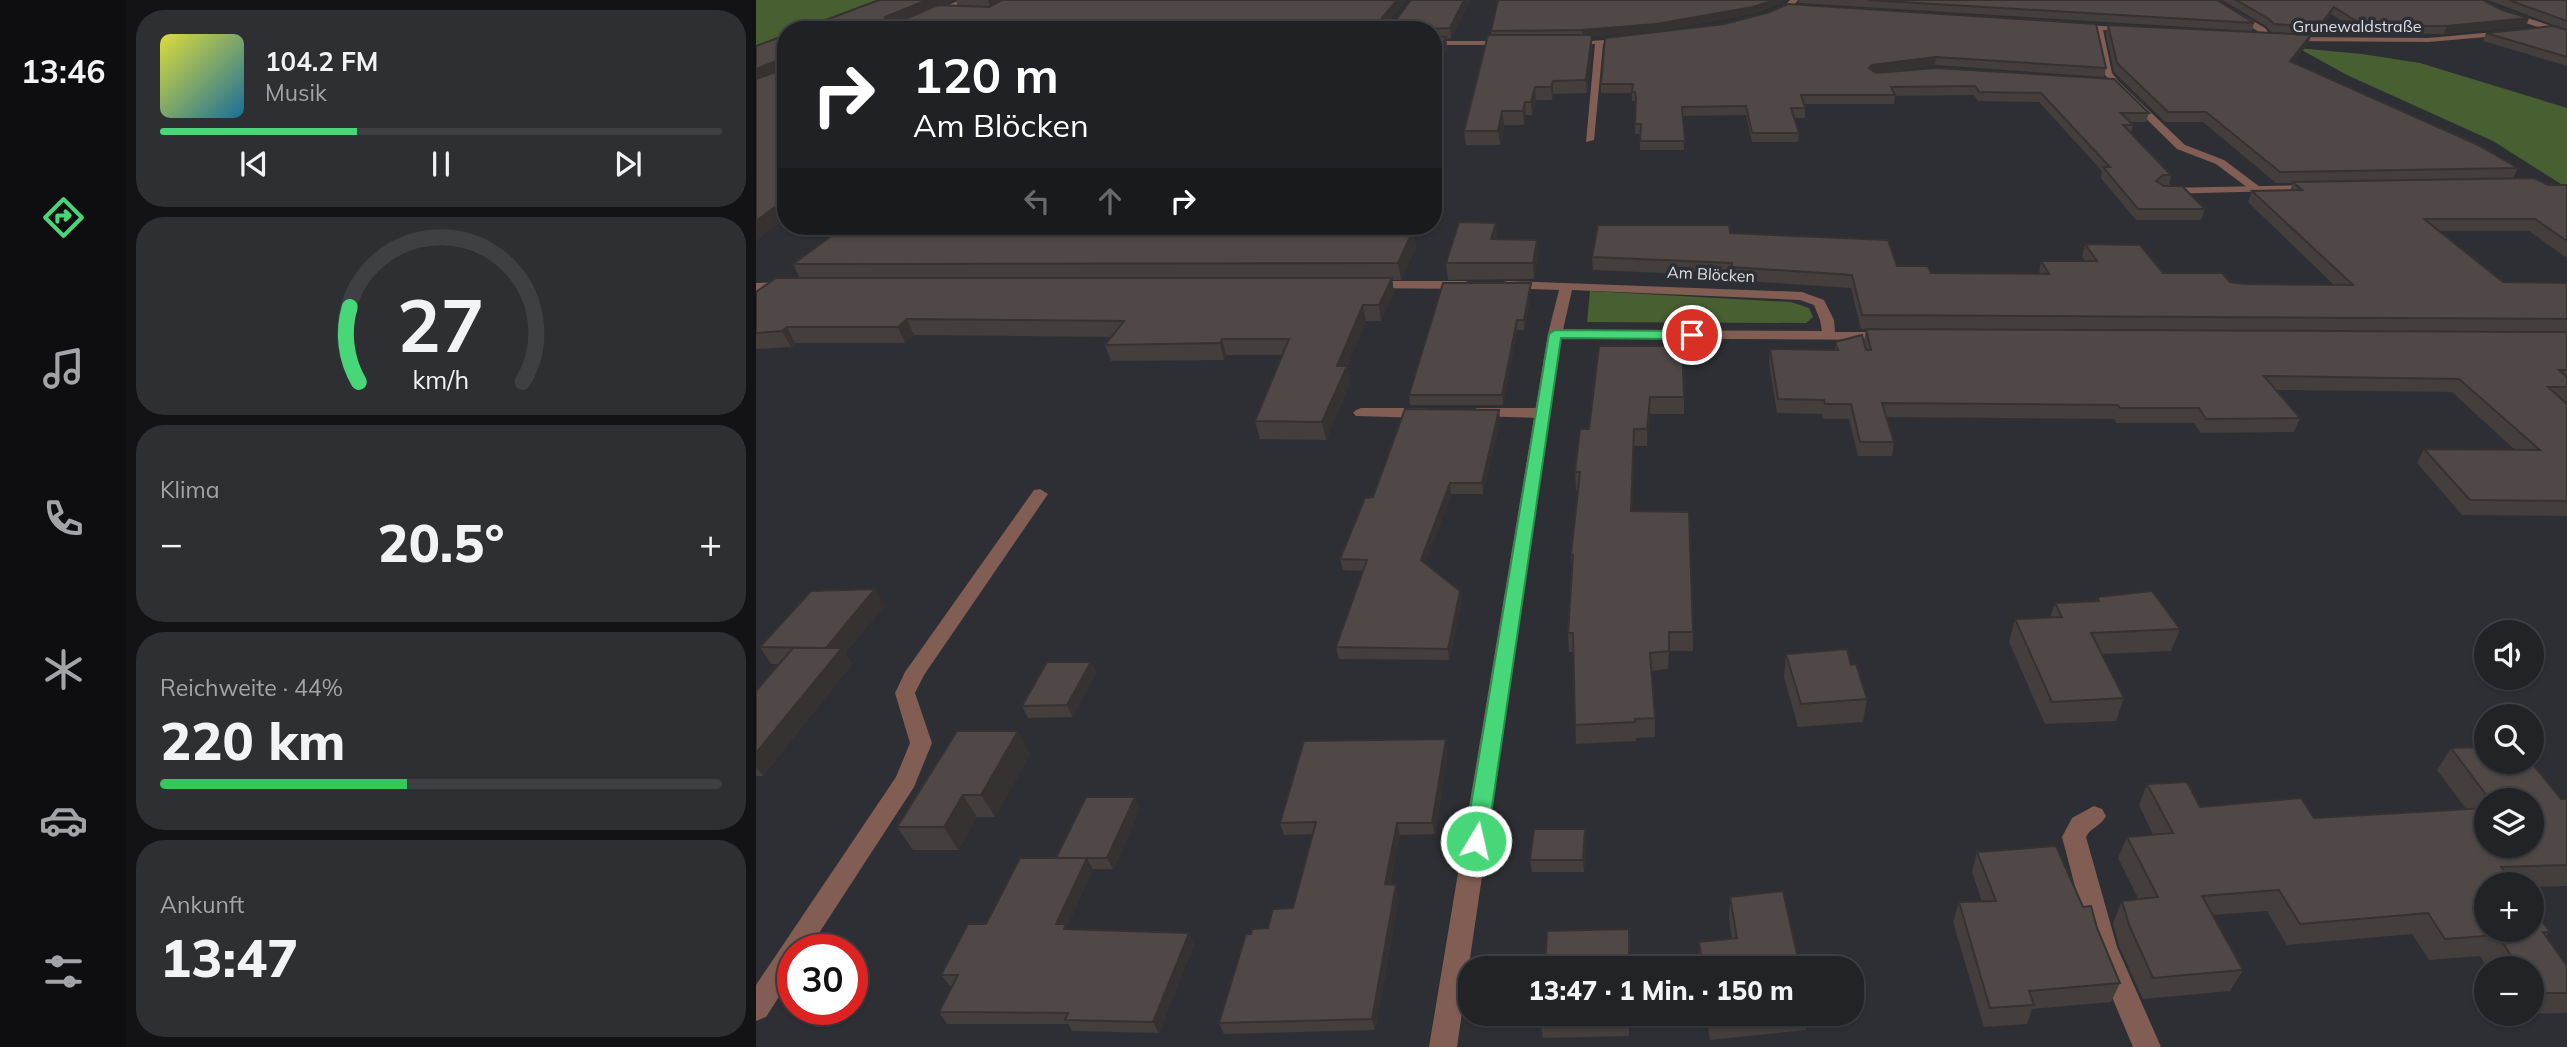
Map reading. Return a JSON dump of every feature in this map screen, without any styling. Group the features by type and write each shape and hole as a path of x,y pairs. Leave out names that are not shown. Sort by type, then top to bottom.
{"street":[{"path":"915,21 966,0"},
{"path":"2212,0 2262,30 2269,38"},
{"path":"2475,0 2567,34"},
{"path":"1757,17 1793,5"},
{"path":"936,12 959,12"},
{"path":"2064,25 2143,31"},
{"path":"2099,28 2108,73 2115,83 2181,147 2220,162 2256,189"},
{"path":"2525,31 2548,29"},
{"name":"Grunewaldstraße","path":"2257,37 2415,41 2514,32"},
{"path":"1554,43 1599,43 1634,39"},
{"path":"1442,43 1516,43"},
{"path":"1589,140 1599,43"},
{"path":"2102,83 2115,83"},
{"path":"2161,191 2324,188"},
{"name":"Am Blöcken","path":"1356,285 1566,286 1802,296 1819,303 1827,320 1829,336"},
{"path":"756,287 804,286"},
{"path":"1443,1047 1555,334 1566,286"},
{"path":"1555,334 1896,336"},
{"path":"1361,413 1439,413"},
{"path":"1465,413 1543,414"},
{"path":"804,934 906,781 921,743 905,693 915,672 1040,494"},
{"path":"2094,816 2080,825 2074,837 2104,947 2147,1047"},
{"path":"756,1008 777,976"}],"green space":[{"path":"756,0 879,0 822,21 777,21 777,38 756,46"},
{"path":"2298,48 2420,63 2567,108 2567,184 2561,184 2493,141 2347,75"},
{"path":"1590,291 1791,302 1809,308 1813,317 1806,323 1587,322"}],"building":[{"path":"879,0 927,0 885,17 884,21 823,21"},
{"path":"1002,0 1397,0 1382,18 1383,21 900,21 938,5 989,7"},
{"path":"1411,0 1464,0 1450,28 1442,28 1442,21 1395,21"},
{"path":"1498,0 1774,0 1753,7 1656,24 1582,30 1491,31"},
{"path":"1868,0 2217,0 2254,23"},
{"path":"2236,0 2483,0 2502,10 2529,18 2447,26 2364,26 2334,7 2318,27 2274,24"},
{"path":"2509,0 2567,0 2567,21"},
{"path":"1788,4 2096,24 2106,68 1936,57 1872,65 1869,68 1876,73 1936,68 2114,79 2149,113 2121,113 2133,125 2123,125 2171,175 2163,175 2156,181 2164,186 2182,186 2205,209 2138,209 2103,167 2110,167 2041,93 1979,92 1975,86 1891,87 1895,95 1801,95 1805,108 1791,108 1799,133 1752,133 1746,106 1682,107 1685,141 1640,141 1641,124 1635,124 1636,98 1635,92 1632,92 1633,84 1601,84 1605,38 1724,24 1770,12"},
{"path":"2108,25 2311,35 2290,61 2478,145 2518,168 2280,172 2206,112 2168,112 2117,63"},
{"path":"2553,26 2567,30 2567,57 2486,33"},
{"path":"1488,35 1592,35 1586,80 1553,81 1551,87 1535,87 1531,102 1525,102 1523,111 1502,111 1498,131 1464,131"},
{"path":"777,38 777,61 756,69 756,46"},
{"path":"777,72 777,206 756,221 756,79"},
{"path":"2534,178 2548,185 2567,185 2567,241 2535,219 2424,219 2503,282 2567,283 2567,319 1862,315 1852,275 1731,267 1732,263 1592,257 1598,225 1729,225 1730,233 1888,240 1897,266 1928,266 1931,273 2049,274 2041,261 2097,261 2085,244 2140,245 2163,273 2222,273 2230,282 2245,284 2353,285 2252,191 2302,190 2293,182"},
{"path":"1459,222 1496,223 1491,239 1537,240 1533,263 1446,263"},
{"path":"833,235 1411,235 1398,263 793,264"},
{"path":"776,278 1392,278 1379,305 1363,305 1337,366 1347,366 1322,422 1255,421 1289,339 1222,339 1220,343 1105,345 1124,321 907,319 898,327 787,327 782,331 756,333 756,292"},
{"path":"1443,283 1531,283 1524,320 1517,320 1502,395 1409,395"},
{"path":"1866,329 2567,332 2567,370 2559,370 2567,377 2567,387 2548,387 2567,404 2567,501 2470,500 2424,449 2540,450 2459,379 2264,376 2300,418 2206,419 2199,408 2120,408 2118,405 1882,403 1894,442 1860,442 1851,404 1825,404 1824,400 1778,399 1770,349 1838,350 1835,342 1862,335 1866,350 1871,350"},
{"path":"1599,346 1682,346 1684,397 1650,397 1647,429 1634,429 1631,511 1689,512 1693,632 1669,632 1669,651 1650,653 1655,718 1635,719 1635,722 1575,725 1573,633 1568,633 1571,555 1580,472 1575,472 1580,429 1589,429"},
{"path":"1405,409 1499,410 1482,483 1450,483 1421,560 1460,591 1448,649 1336,647 1367,560 1340,559 1365,498 1373,497"},
{"path":"875,589 826,648 760,647 811,591"},
{"path":"2152,591 2180,629 2091,633 2124,698 2052,702 2015,619 2062,617 2055,603 2099,601 2097,597"},
{"path":"793,648 842,648 756,753 756,691"},
{"path":"1847,649 1851,665 1856,664 1867,699 1801,704 1786,654"},
{"path":"1047,662 1091,662 1067,705 1022,706"},
{"path":"957,731 1018,731 981,795 963,795 944,827 897,827"},
{"path":"1446,739 1432,823 1397,823 1385,884 1396,885 1372,1019 1219,1023 1246,934 1251,934 1252,929 1268,928 1273,909 1293,908 1316,822 1280,823 1304,741"},
{"path":"2474,747 2474,774 2541,774 2561,799 2567,799 2567,865 2501,867 2505,872 2474,872 2474,937 2445,939 2428,913 2300,924 2279,890 2202,896 2243,970 2153,978 2129,925 2122,901 2158,897 2127,837 2173,833 2147,784 2187,782 2200,807 2301,798 2314,818 2474,809 2474,858 2544,858 2544,788 2481,788 2451,748"},
{"path":"1086,797 1135,797 1107,858 1056,858"},
{"path":"1534,829 1585,829 1583,860 1530,860"},
{"path":"2056,846 2083,907 2091,906 2097,928 2120,983 2029,991 2034,1005 1990,1008 1959,902 1996,901 1977,852"},
{"path":"1020,858 1087,858 1056,924 1066,924 1064,929 1189,933 1153,1022 1065,1020 1068,1013 939,1012 958,975 941,975 968,924 986,924"},
{"path":"1783,891 1797,956 1701,956 1699,942 1737,938 1730,897"},
{"path":"1629,929 1629,956 1546,956 1547,931"},
{"path":"2544,933 2567,966 2567,993 2544,993 2544,956 2511,956 2502,942 2544,942"}],"route":[{"path":"1476,841 1555,334 1692,335"}]}
